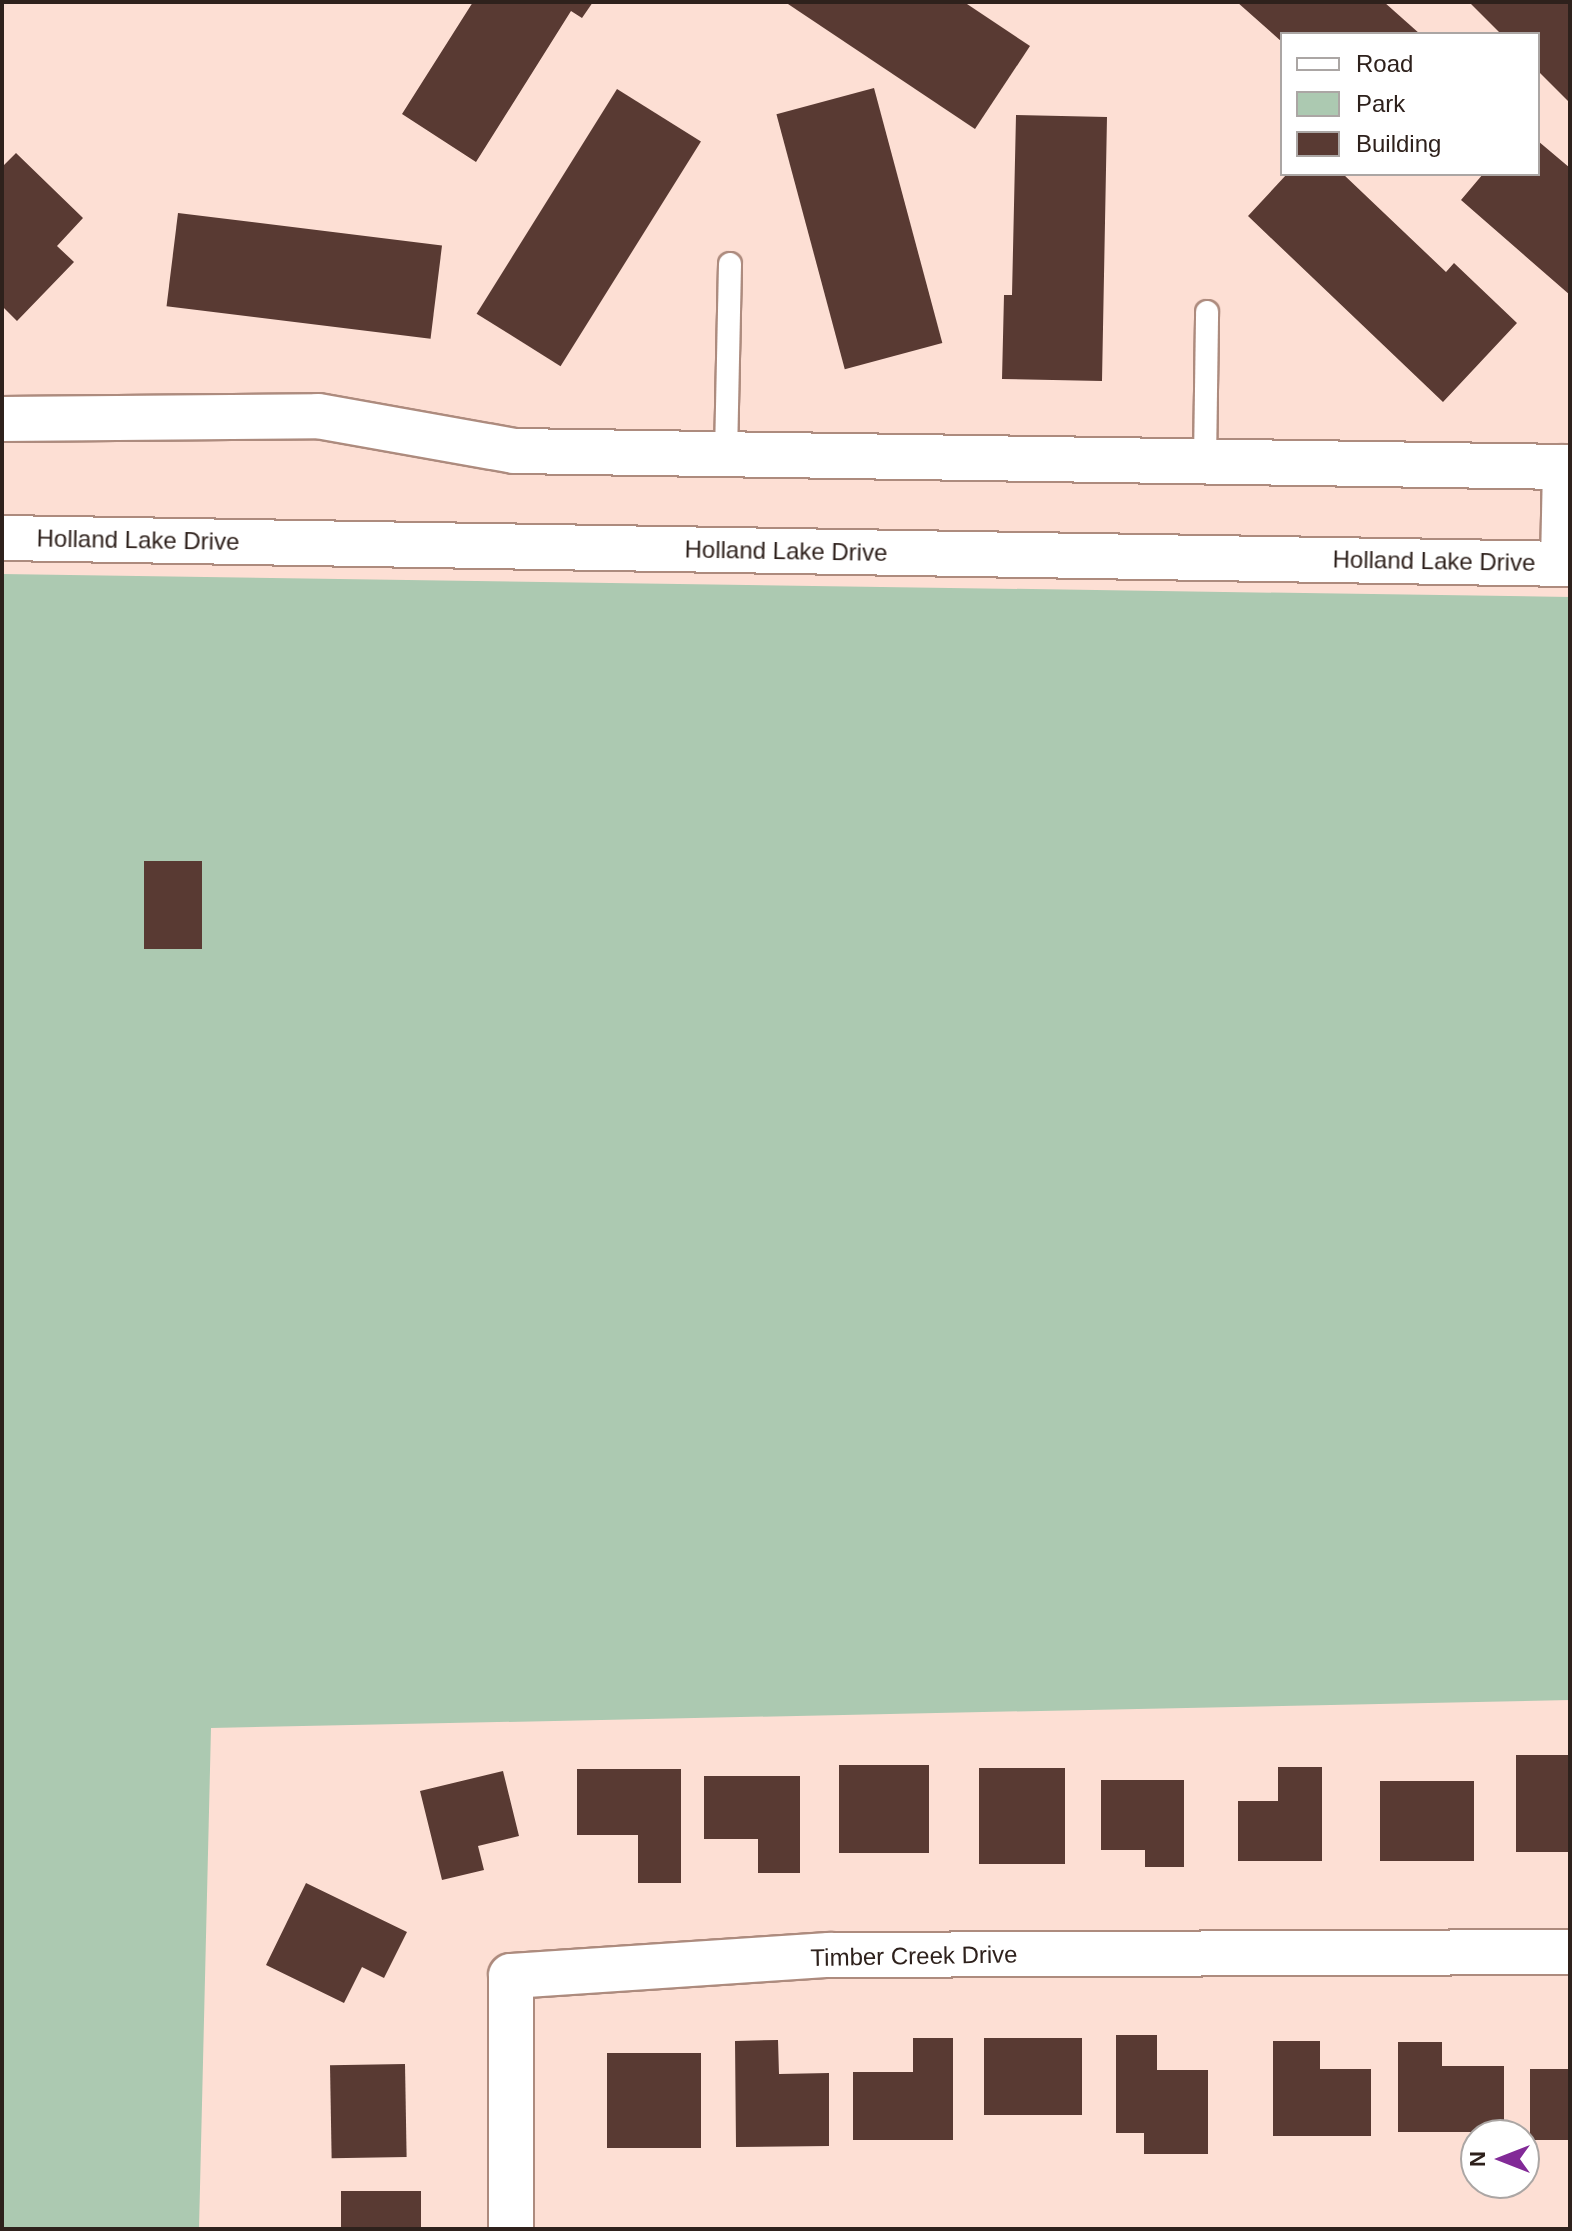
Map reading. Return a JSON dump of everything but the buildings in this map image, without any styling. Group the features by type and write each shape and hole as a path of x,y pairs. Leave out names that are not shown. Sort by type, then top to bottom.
{"street":[{"path":"2,419 318,416 514,451 1568,467 1566,564"},
{"name":"Holland Lake Drive","path":"2,538 1566,564"},
{"name":"Timber Creek Drive","path":"511,2229 511,1976 829,1955 1570,1952"}],"lane":[{"path":"726,455 730,264"},
{"path":"1205,462 1207,312"}],"green space":[{"path":"2,574 1570,597 1570,1700 211,1728 199,2229 2,2229"}]}
